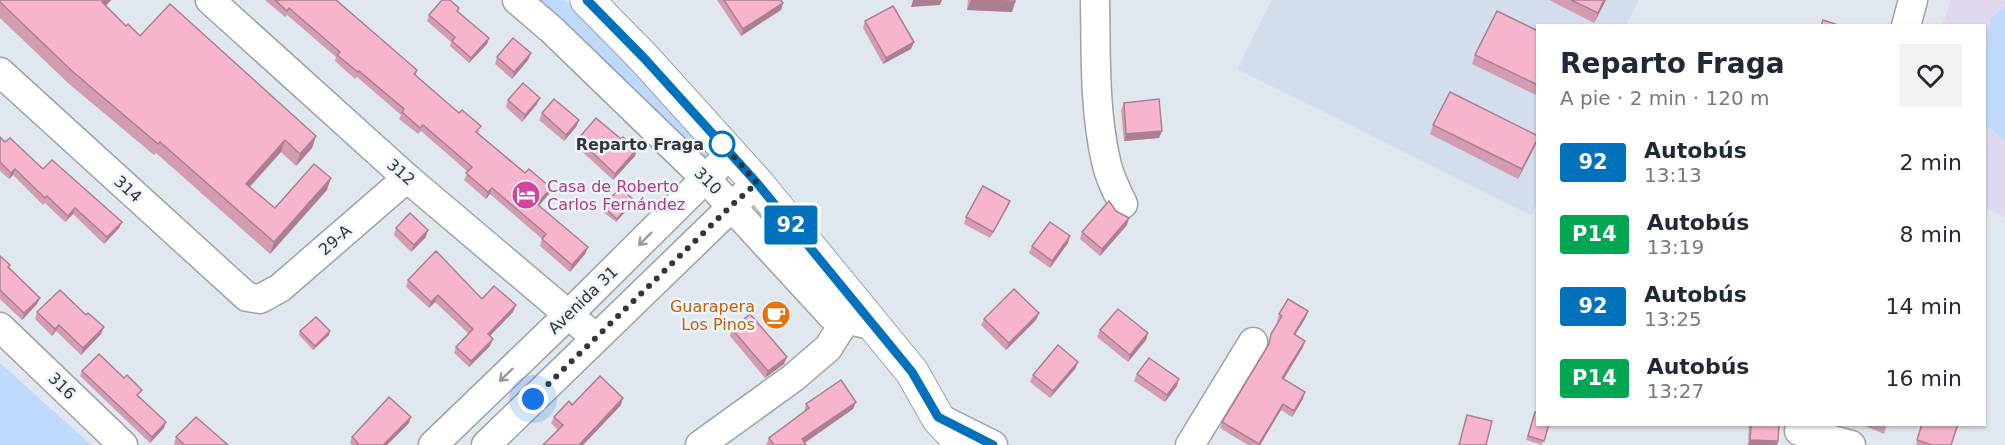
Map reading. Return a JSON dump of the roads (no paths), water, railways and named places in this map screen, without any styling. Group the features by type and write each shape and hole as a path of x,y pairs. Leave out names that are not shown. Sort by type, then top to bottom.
{"main road":[{"path":"587,0 732,153 757,183 858,322 912,372 938,417 963,445"}],"street":[{"name":"312","path":"210,0 407,178 596,338"},
{"name":"310","path":"517,0 552,30 732,205 832,316 858,322"},
{"path":"1095,0 1100,117 1106,160 1111,178 1123,204"},
{"path":"1907,24 1913,0"},
{"name":"314","path":"0,72 247,297 260,299"},
{"name":"Avenida 31","path":"433,445 732,153"},
{"name":"29-A","path":"260,299 280,288 407,178"},
{"path":"486,445 757,183"},
{"path":"700,445 793,378 828,348 840,330 858,322"},
{"name":"316","path":"0,327 123,445"},
{"path":"1190,445 1253,342"},
{"path":"938,417 993,445"},
{"path":"1799,433 1851,445"}],"place":[{"name":"Reparto Fraga","path":"722,144"},
{"name":"Casa de Roberto Carlos Fernández","path":"526,195"},
{"name":"Guarapera Los Pinos","path":"776,315"}]}
